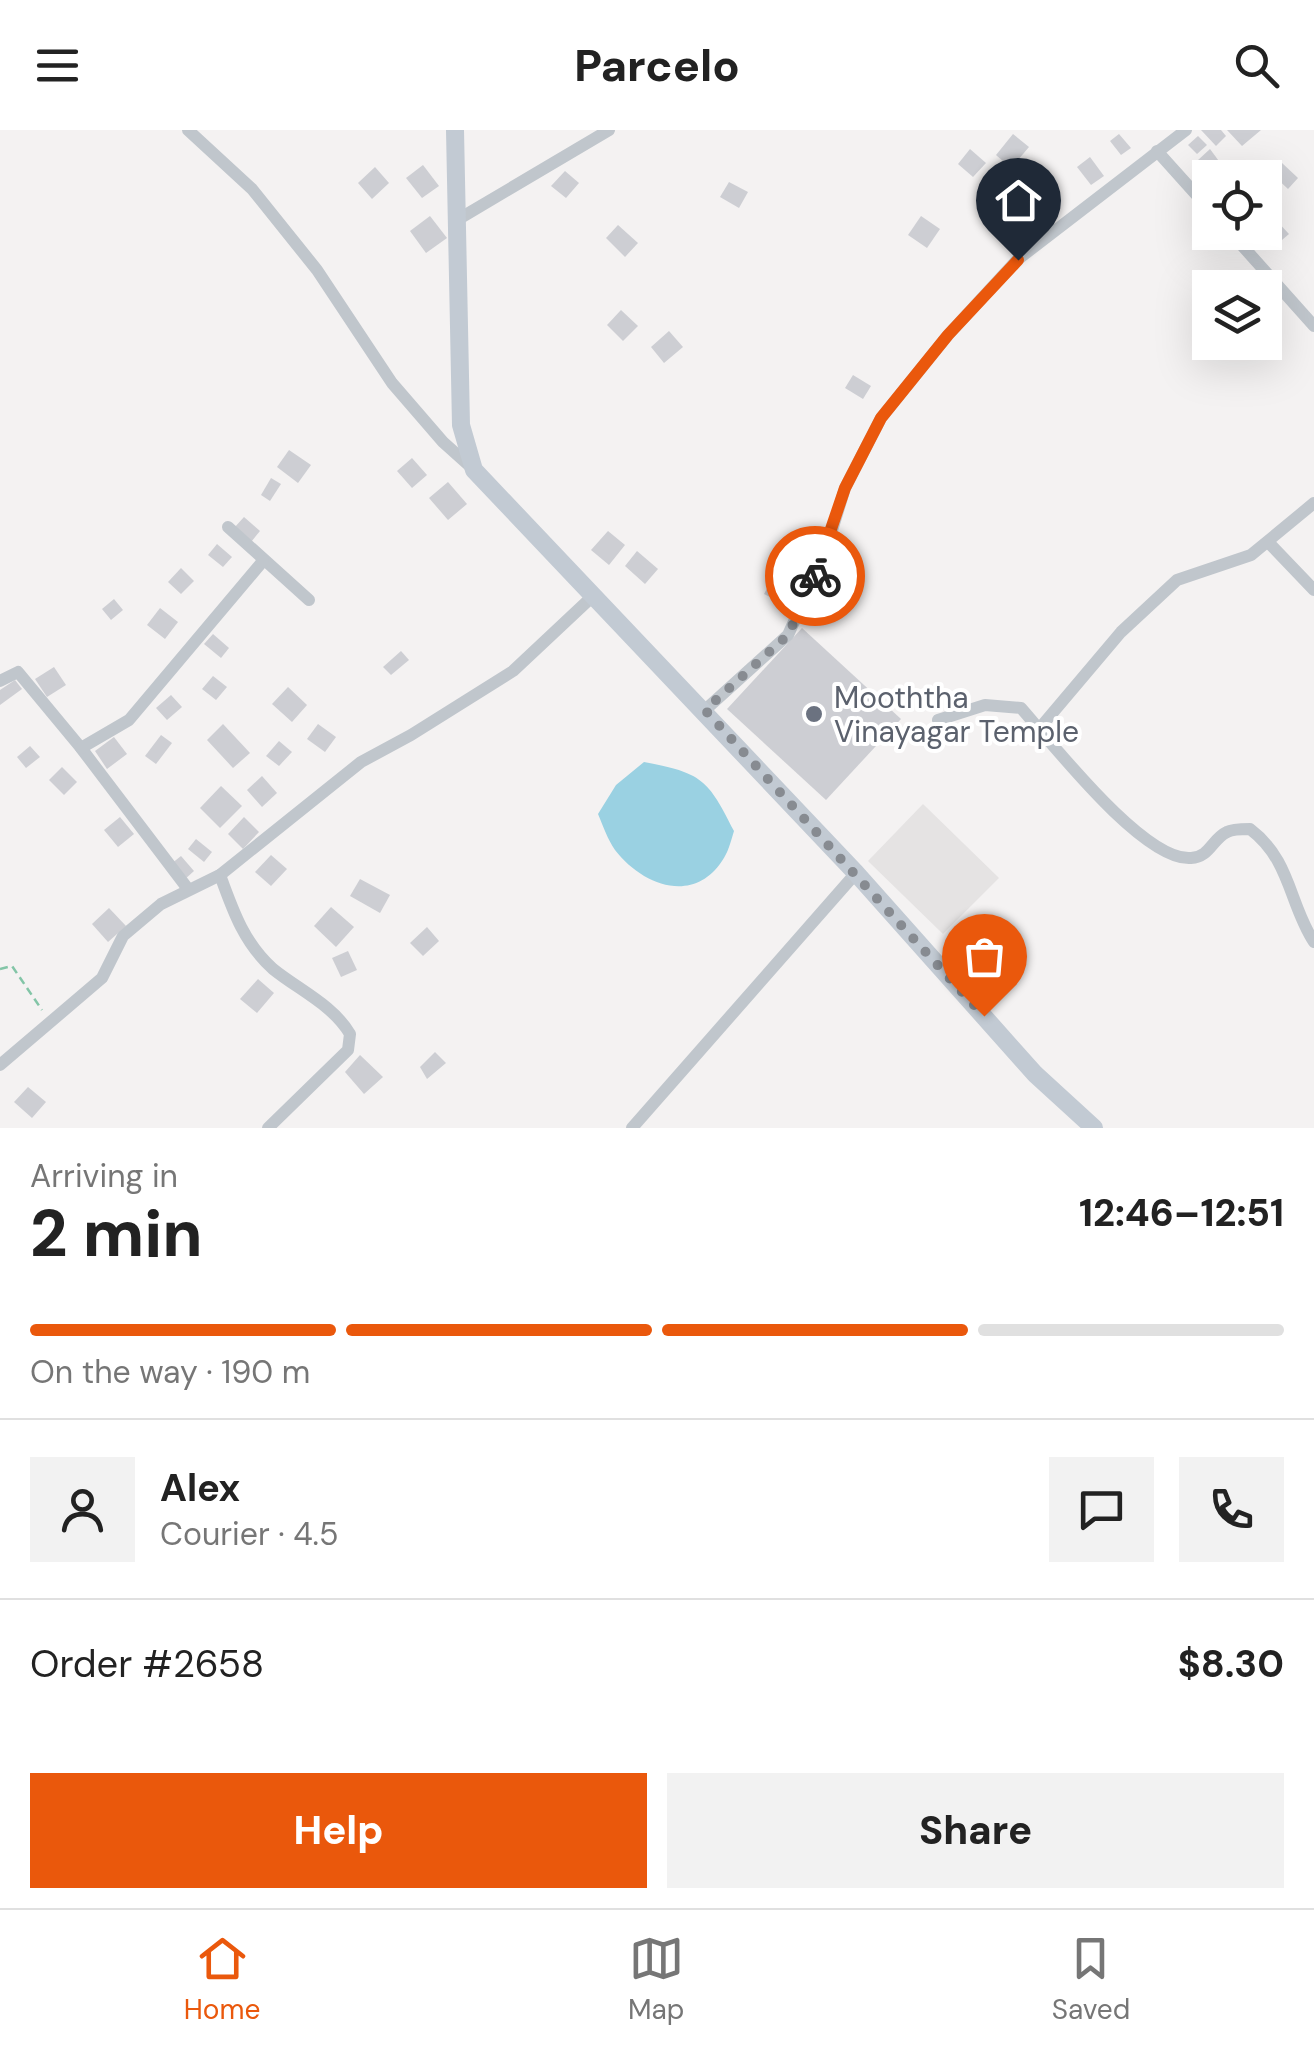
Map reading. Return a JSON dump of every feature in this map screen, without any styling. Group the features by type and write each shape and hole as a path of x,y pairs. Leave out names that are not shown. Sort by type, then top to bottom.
{"main road":[{"path":"455,130 460,425 474,470 705,710 1036,1074 1094,1128"}],"street":[{"path":"188,130 252,189 317,270 392,383 443,442 474,470"},
{"path":"457,220 609,130"},
{"path":"705,710 788,635 826,550 845,488 881,418 948,335 1018,260 1186,130"},
{"path":"1157,151 1192,190"},
{"path":"1246,250 1314,326"},
{"path":"1040,729 1121,632 1176,580 1251,555 1314,503"},
{"path":"228,527 309,600"},
{"path":"1268,542 1314,590"},
{"path":"81,748 129,720 263,561"},
{"path":"0,1065 102,978 123,936 161,904 220,875 362,762 514,671 594,595"},
{"path":"0,682 18,672 188,889"},
{"path":"938,720 985,706 1021,708 1130,830 1171,855 1190,858 1206,854 1226,832 1250,829 1264,840 1293,887 1314,942"},
{"path":"632,1128 856,873"},
{"path":"220,875 240,930 271,966 342,1020 350,1034 348,1050 268,1128"}],"path":[{"path":"0,969 12,966 42,1010"}],"shaded area":[{"path":"923,804 999,878 943,934 868,861"}],"water":[{"path":"644,762 679,770 701,781 734,831 722,861 697,883 668,885 639,873 615,850 606,833 598,814 616,785"}],"building":[{"path":"1201,130 1221,130 1226,136 1216,146"},
{"path":"1227,130 1261,130 1242,146"},
{"path":"1013,134 1029,147 1011,168 996,155"},
{"path":"1119,134 1131,148 1121,155 1110,141"},
{"path":"1198,136 1207,145 1197,154 1188,145"},
{"path":"970,149 986,163 973,177 958,164"},
{"path":"1210,149 1218,160 1198,160"},
{"path":"1090,157 1104,176 1091,185 1077,167"},
{"path":"1282,163 1298,178 1288,189 1282,183"},
{"path":"423,165 439,186 422,198 406,178"},
{"path":"375,167 389,183 372,199 358,183"},
{"path":"1035,167 1052,184 1039,198 1021,180"},
{"path":"565,171 579,183 566,198 551,186"},
{"path":"729,182 748,192 739,208 720,197"},
{"path":"1024,207 1039,227 1026,237 1011,217"},
{"path":"430,216 447,238 426,253 410,231"},
{"path":"921,216 940,229 927,248 908,235"},
{"path":"618,225 638,243 625,257 606,238"},
{"path":"621,310 638,326 623,341 607,325"},
{"path":"669,331 683,347 664,363 651,347"},
{"path":"853,375 871,386 863,399 845,388"},
{"path":"289,450 311,465 298,483 277,467"},
{"path":"412,458 427,475 412,488 397,471"},
{"path":"271,478 281,484 270,501 261,495"},
{"path":"448,482 467,504 448,520 429,498"},
{"path":"244,517 260,531 251,542 234,528"},
{"path":"608,531 625,545 609,565 591,550"},
{"path":"217,544 232,557 223,567 208,555"},
{"path":"637,551 658,569 645,584 625,566"},
{"path":"181,568 194,581 181,594 168,582"},
{"path":"775,574 794,584 784,604 764,594"},
{"path":"114,599 123,610 111,620 102,609"},
{"path":"160,608 178,622 165,639 147,625"},
{"name":"Mooththa Vinayagar Temple","path":"802,628 901,719 826,800 727,709"},
{"path":"213,634 229,648 221,658 204,644"},
{"path":"401,651 409,660 391,675 383,667"},
{"path":"54,667 66,685 47,697 35,679"},
{"path":"213,676 227,687 216,700 202,689"},
{"path":"15,680 22,689 0,705 0,690"},
{"path":"288,687 307,705 292,722 272,704"},
{"path":"171,695 182,707 167,720 156,708"},
{"path":"223,724 250,753 233,768 207,740"},
{"path":"318,724 336,737 325,752 307,739"},
{"path":"161,735 172,743 156,764 145,756"},
{"path":"114,737 127,754 107,769 95,751"},
{"path":"279,741 292,752 279,766 266,756"},
{"path":"30,746 40,757 26,768 17,757"},
{"path":"62,767 77,782 64,795 49,780"},
{"path":"262,776 277,793 262,807 247,790"},
{"path":"221,786 242,806 220,828 200,808"},
{"path":"120,817 134,834 118,847 104,830"},
{"path":"244,817 259,832 243,849 228,834"},
{"path":"196,839 212,852 204,862 188,849"},
{"path":"271,855 287,869 271,886 255,872"},
{"path":"181,856 194,871 184,880 171,864"},
{"path":"360,879 390,895 380,913 350,896"},
{"path":"331,907 354,927 336,947 314,926"},
{"path":"109,908 126,926 108,942 92,924"},
{"path":"427,927 439,941 423,956 410,943"},
{"path":"348,951 357,970 341,977 332,958"},
{"path":"258,979 274,993 257,1013 240,999"},
{"path":"435,1052 446,1063 427,1079 420,1067"},
{"path":"360,1055 383,1077 364,1094 345,1072"},
{"path":"28,1087 46,1102 32,1118 14,1102"}],"way so far":[{"path":"815,576 788,635 705,710 984,1016"}],"place":[{"name":"Mooththa Vinayagar Temple","path":"814,714"}],"route":[{"path":"815,576 845,488 881,418 948,335 1018,260"}]}
